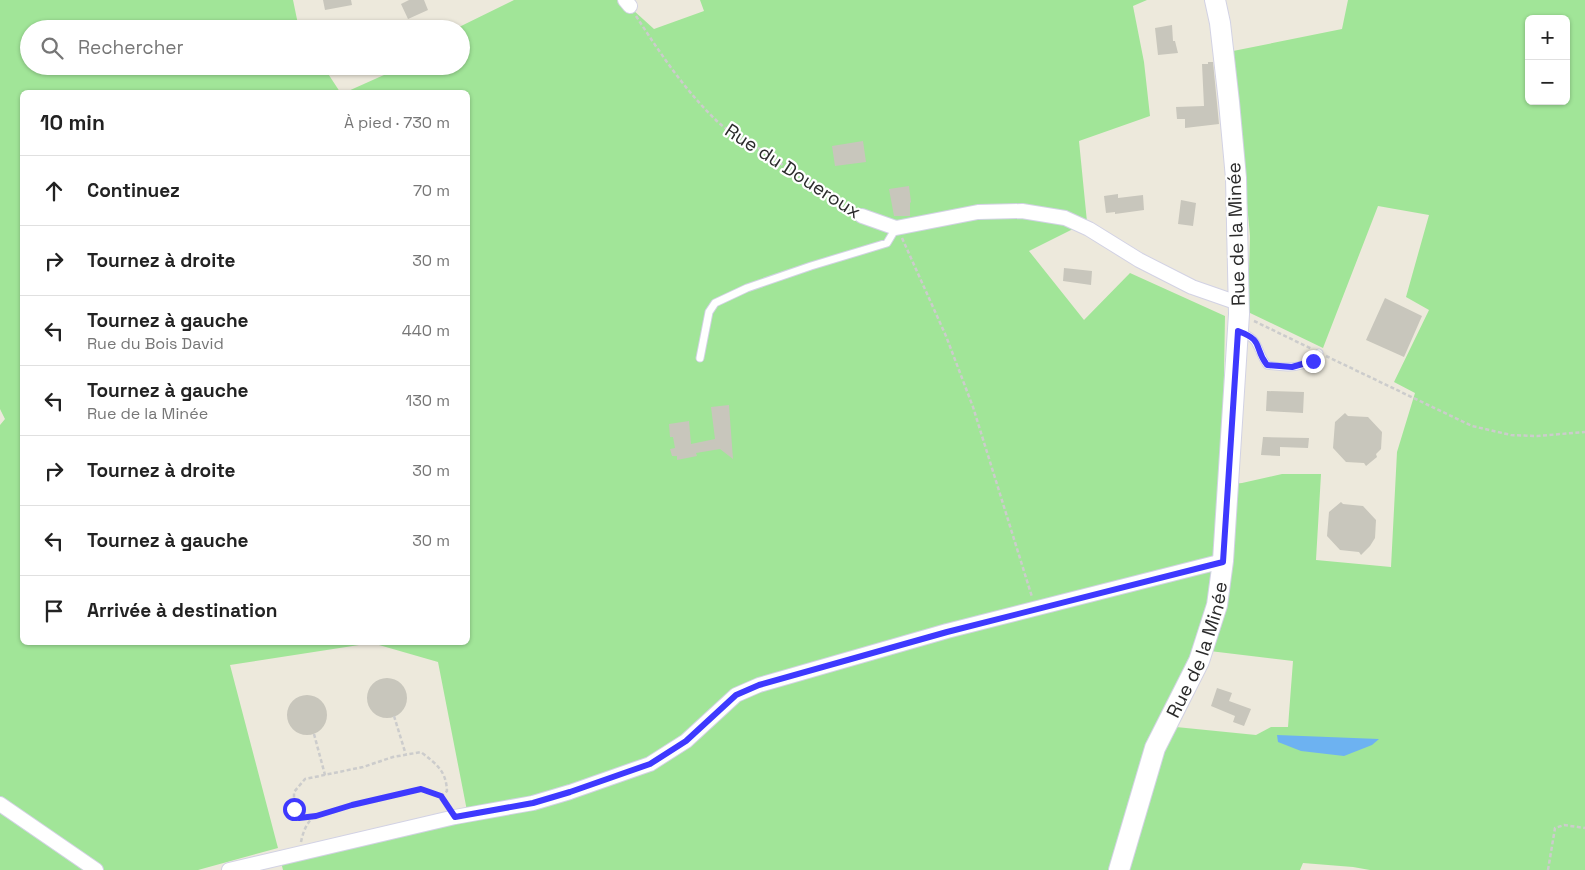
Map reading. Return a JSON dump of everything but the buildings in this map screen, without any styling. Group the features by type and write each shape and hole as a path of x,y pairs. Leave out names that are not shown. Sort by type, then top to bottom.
{"street":[{"name":"Rue de la Minée","path":"1119,870 1155,748 1199,660 1217,605 1223,562 1239,316 1238,239 1236,178 1229,102 1220,23 1215,0"},
{"path":"899,227 978,212 1022,211 1066,218 1139,260 1192,287 1239,316"},
{"name":"Rue du Doueroux","path":"862,216 899,227"},
{"path":"229,870 455,817 542,800 570,792 650,764 686,741 736,695 759,685 947,632 1223,562"},
{"path":"0,804 96,870"}],"lane":[{"path":"700,358 709,312 715,303 747,288 888,243 899,227"},
{"path":"1239,316 1256,342 1262,359 1267,365 1292,367 1303,365 1313,361 1319,353"}],"path":[{"name":"Rue du Doueroux","path":"627,3 657,49 692,94 719,123 779,162 826,196 862,216"},
{"path":"899,227 902,241 946,336 973,407 1036,609"},
{"path":"1239,316 1472,426 1510,435 1537,436 1585,432"},
{"path":"394,716 406,755"},
{"path":"314,734 325,775"},
{"path":"441,796 447,791 439,766 421,752 305,780 294,792 294,809 299,818 316,816 352,805 421,789 441,796 455,817"},
{"path":"298,853 304,829 316,816"},
{"path":"1548,870 1555,828 1564,824 1585,828"}],"green space":[{"path":"0,0 293,0 297,20 20,20 20,75 329,75 339,90 20,90 20,645 359,645 230,665 278,848 198,870 0,870 0,425 5,419 0,409"},
{"path":"514,0 622,0 654,29 704,11 700,0 1147,0 1133,6 1144,62 1150,116 1079,141 1087,222 1029,251 1084,320 1130,273 1225,316 1222,485 1242,483 1282,474 1321,474 1316,560 1391,567 1397,452 1415,393 1394,382 1429,310 1406,297 1429,215 1378,206 1323,348 1248,312 1250,236 1233,51 1342,29 1348,0 1585,0 1585,870 1370,870 1303,863 1300,870 283,870 281,862 469,821 438,662 379,645 470,645 470,90 350,90 384,75 470,75 470,22","holes":["1193,649 1293,661 1288,727 1271,727 1256,735 1156,725"]}],"water":[{"path":"1277,735 1379,739 1372,745 1344,756 1301,751 1278,742"}],"route":[{"path":"294,809 299,818 316,816 352,805 421,789 441,796 455,817 533,803 650,764 686,741 736,695 759,685 947,632 1223,562 1238,331 1251,336 1267,365 1292,367 1313,361"}]}
